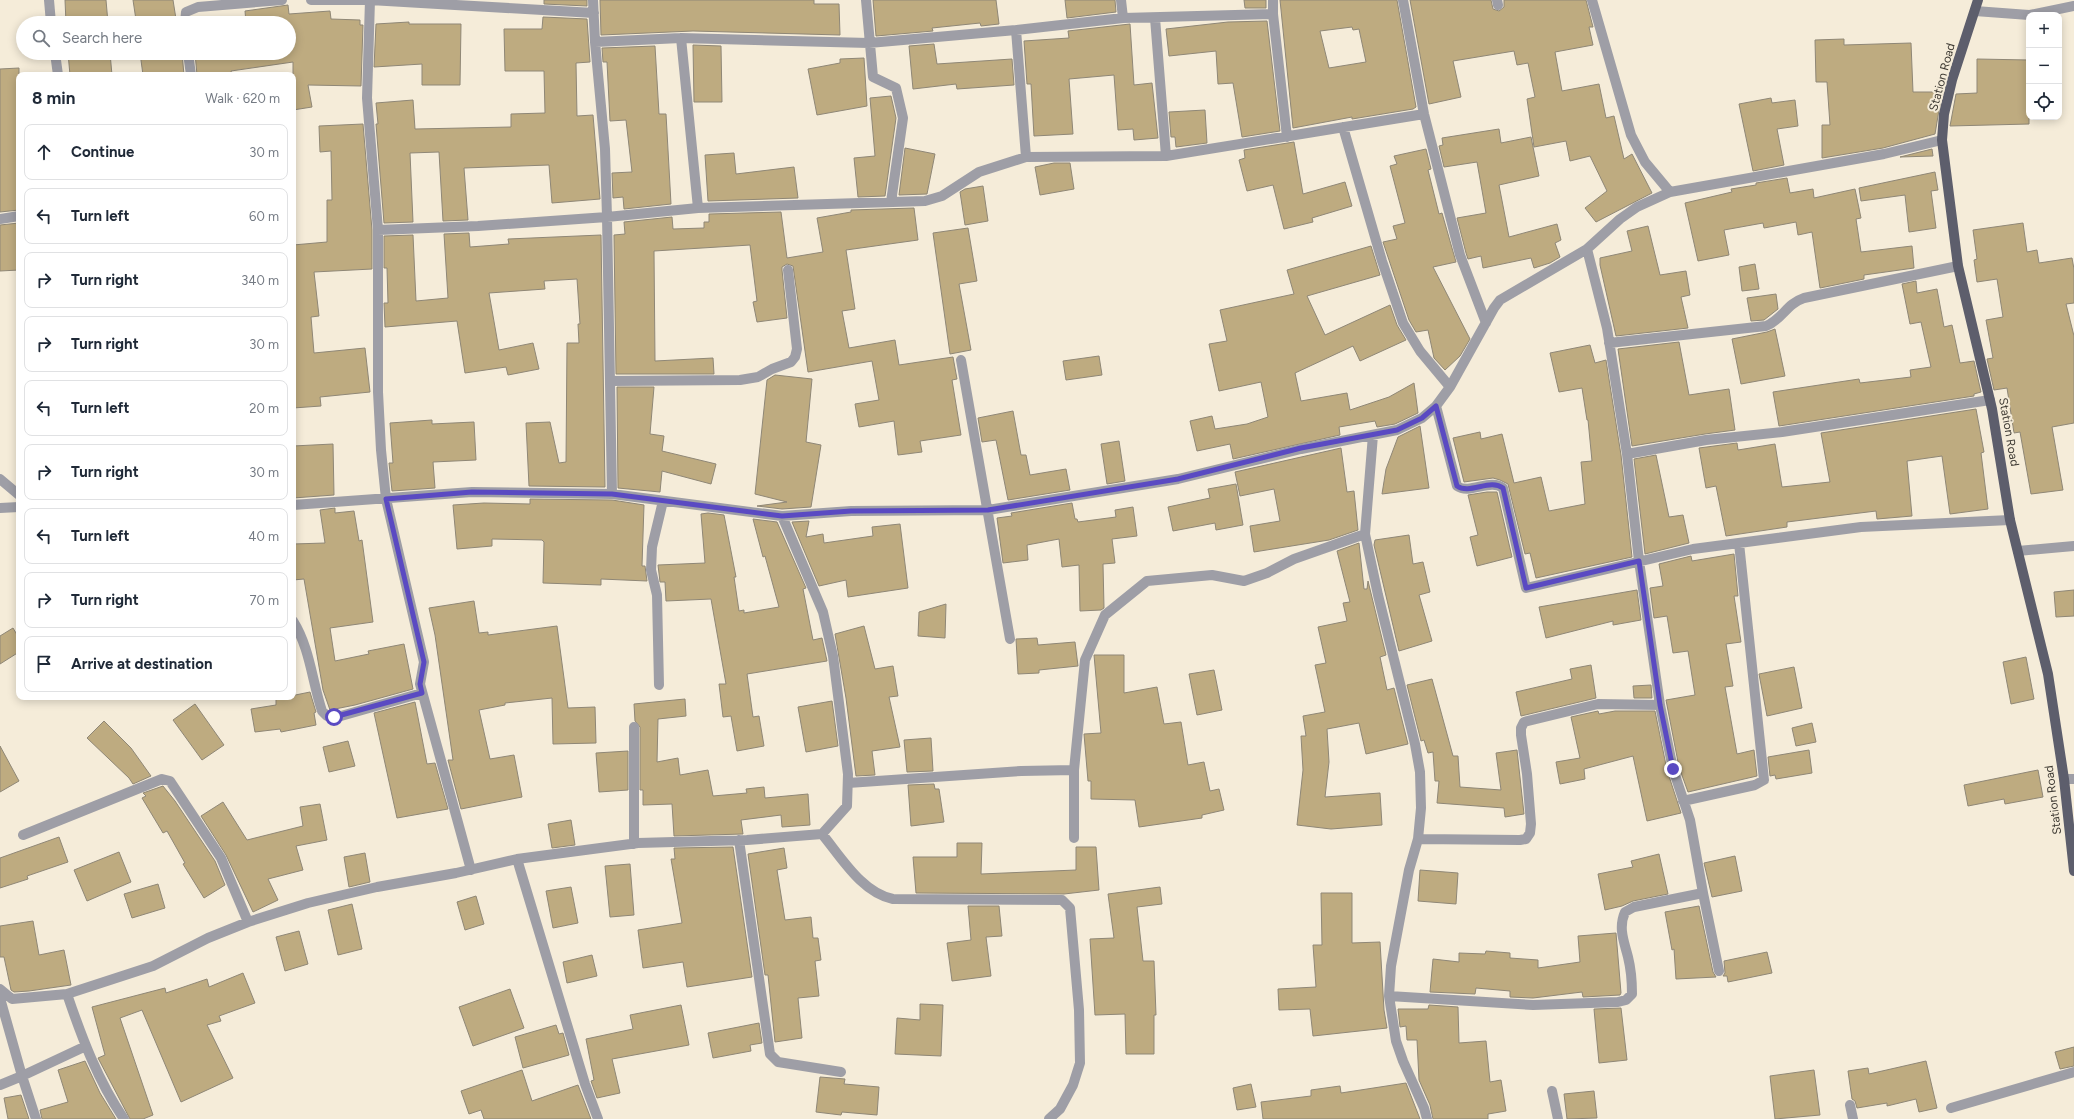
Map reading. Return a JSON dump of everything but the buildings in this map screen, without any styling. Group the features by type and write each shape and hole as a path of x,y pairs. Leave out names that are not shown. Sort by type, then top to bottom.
{"main road":[{"name":"Station Road","path":"1978,0 1976,11 1952,80 1944,114 1942,140 1958,266 1990,400 2010,520 2048,674 2069,779 2074,871"}],"street":[{"path":"49,0 50,16"},
{"path":"185,16 186,12 198,7 282,0"},
{"path":"311,0 370,0 594,12"},
{"path":"370,0 367,98 378,230 378,392 381,450 386,499 424,662 420,684 422,693 444,767 471,870"},
{"path":"593,0 595,42 605,149 611,381 612,494"},
{"path":"866,0 873,77 896,88 902,118 891,202"},
{"path":"1121,0 1123,18"},
{"path":"1273,0 1273,14 1287,137"},
{"path":"1403,0 1424,114 1460,255 1486,323"},
{"path":"1592,0 1631,135 1645,162 1670,192"},
{"path":"2044,12 2074,6"},
{"path":"1976,11 2026,15"},
{"path":"595,42 681,38 869,43 1016,30 1123,18 1273,14"},
{"path":"1155,18 1166,156"},
{"path":"1016,30 1026,157"},
{"path":"681,38 698,208"},
{"path":"56,60 58,72"},
{"path":"189,60 191,72"},
{"path":"378,230 478,226 607,217 698,208 925,201 942,196 980,172 1026,157 1166,156 1424,114"},
{"path":"1343,128 1382,261 1403,324 1420,351 1450,387"},
{"path":"296,505 472,492 612,494 782,516 851,511 988,510 1178,479 1301,448 1397,430 1422,418 1436,406 1450,387 1500,300 1587,249 1620,219 1637,207 1670,192 1884,154 1942,140"},
{"path":"0,219 16,216"},
{"path":"1587,249 1609,343 1627,454 1639,561 1660,705 1673,769 1690,820 1702,893 1719,971"},
{"path":"1609,343 1766,326 1780,318 1791,304 1804,298 1958,266"},
{"path":"611,381 740,380 758,377 791,362 795,357 797,349 788,270"},
{"path":"961,360 1010,639"},
{"path":"1627,454 1706,440 1782,432 1990,400"},
{"path":"1436,406 1457,486 1463,489 1494,485 1503,488 1526,588 1693,549 1861,527 2010,520"},
{"path":"1373,435 1365,534 1378,595 1415,744 1420,772 1421,808 1418,838 1408,878 1391,966 1389,996 1396,1040 1424,1108 1427,1119"},
{"path":"0,479 16,492"},
{"path":"659,685 657,595 651,570 652,547 663,501"},
{"path":"0,508 16,507"},
{"path":"0,989 12,1000 67,994 153,966 208,938 248,922 308,903 377,887 471,870 517,859 634,844 739,840 822,834 847,806 848,783 833,656 822,612 782,516"},
{"path":"1074,838 1074,770 1085,660 1105,615 1147,581 1212,575 1244,581 1267,573 1294,559 1365,534"},
{"path":"1683,801 1756,785 1764,780 1739,543"},
{"path":"2018,551 2074,546"},
{"path":"296,626 306,650 322,711 327,716 341,716 422,693"},
{"path":"1418,838 1526,839 1530,833 1531,824 1527,774 1521,735 1521,728 1524,722 1598,704 1660,705"},
{"path":"634,727 634,844"},
{"path":"848,783 1021,771 1074,770"},
{"path":"24,834 162,779 170,781 220,858 248,922"},
{"path":"822,834 861,880 870,889 883,897 893,899 1062,900 1070,908 1079,1010 1080,1063 1073,1085 1060,1109 1049,1119"},
{"path":"739,840 770,1054 778,1062 841,1072"},
{"path":"517,859 584,1084 598,1119"},
{"path":"1389,996 1533,1005 1618,1002 1626,1000 1632,994 1629,958 1621,928 1625,912 1634,906 1702,893"},
{"path":"67,994 86,1046 110,1098 124,1119"},
{"path":"0,998 36,1119"},
{"path":"0,1085 86,1046"},
{"path":"1951,1108 2074,1072"},
{"path":"1552,1091 1558,1119"},
{"path":"1850,1105 1852,1119"}],"route":[{"path":"334,717 422,693 420,684 424,662 386,499 472,492 612,494 782,516 851,511 988,510 1178,479 1301,448 1397,430 1422,418 1436,406 1457,486 1463,489 1494,485 1500,486 1505,492 1526,588 1639,561 1660,705 1673,769"}]}
